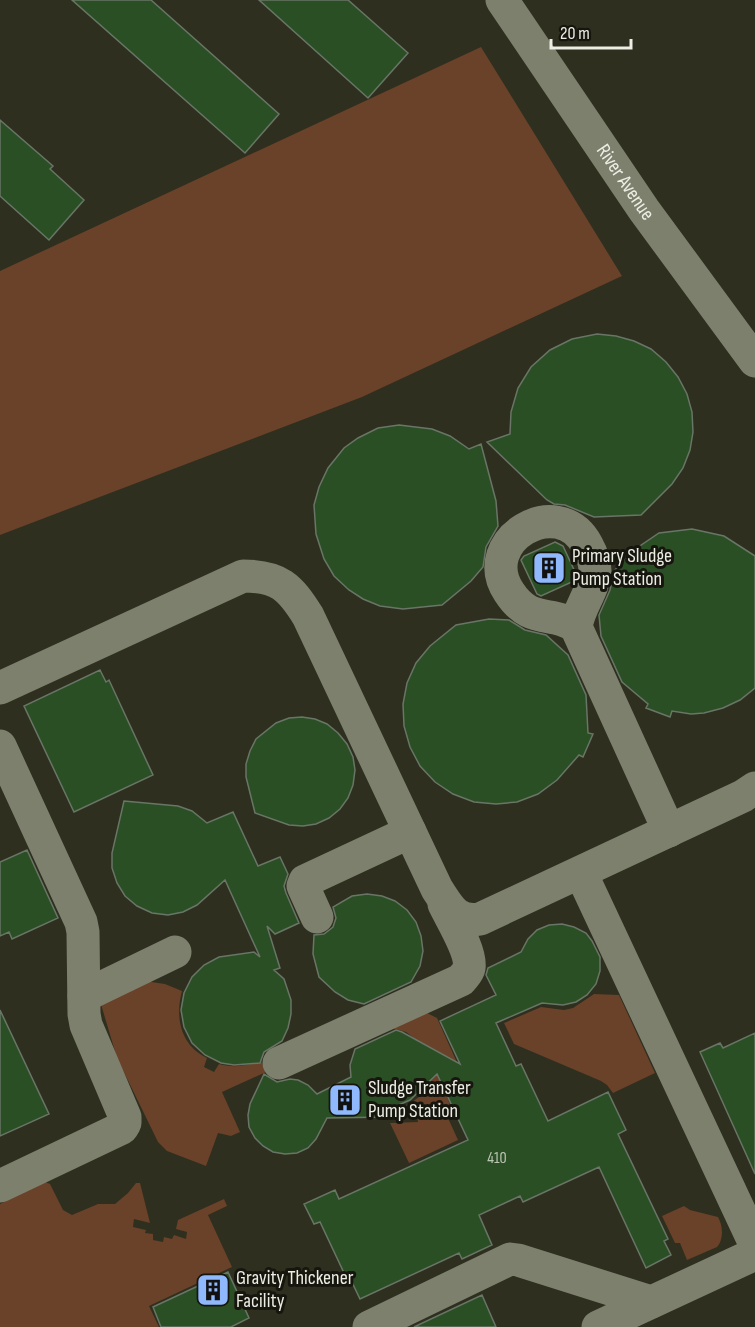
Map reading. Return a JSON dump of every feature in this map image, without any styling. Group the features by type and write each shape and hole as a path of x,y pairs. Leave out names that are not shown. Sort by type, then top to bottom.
{"street":[{"name":"River Avenue","path":"502,0 644,210 755,361"},
{"path":"0,688 243,576 262,576 280,583 295,596 308,616 437,889 457,915 468,921 471,930 469,968 461,980 279,1063"},
{"path":"571,615 669,831"},
{"path":"0,746 81,922 86,1024 125,1117 122,1128 0,1186"},
{"path":"471,930 755,788"},
{"path":"317,917 303,886 305,881 410,832"},
{"path":"581,873 755,1244"},
{"path":"84,996 175,952"},
{"path":"579,1279 600,1327 755,1254"},
{"path":"369,1327 510,1259 651,1302"}],"shaded area":[{"path":"481,47 622,276 362,397 0,535 0,271"},
{"path":"138,980 165,984 182,991 179,1011 182,1029 191,1046 207,1058 204,1067 214,1072 219,1064 240,1066 261,1061 266,1072 222,1092 240,1132 231,1136 218,1133 206,1166 167,1151 158,1142 117,1058 100,1001"},
{"path":"594,994 619,995 655,1073 613,1093 601,1081 514,1044 504,1023 541,1007 564,1010 573,1008"},
{"path":"427,1013 437,1018 468,1087 447,1097 453,1112 449,1113 448,1118 458,1140 409,1163 390,1123 418,1122 417,1114 389,1115 389,1110 414,1101 423,1092 427,1080 419,1042 406,1032 391,1028"},
{"path":"45,1182 50,1184 63,1210 72,1215 98,1204 115,1204 136,1183 140,1183 150,1223 134,1219 133,1227 146,1230 145,1233 153,1234 153,1240 163,1242 164,1237 172,1239 174,1235 186,1239 187,1232 176,1229 178,1220 224,1199 227,1206 208,1215 232,1267 149,1306 159,1327 0,1327 0,1204"},
{"path":"684,1206 690,1210 718,1217 722,1232 717,1247 687,1260 680,1243 675,1243 662,1216"}],"building":[{"path":"72,0 151,0 279,114 245,153"},
{"path":"259,0 348,0 408,53 368,98"},
{"path":"0,120 53,166 50,169 84,200 49,240 0,196"},
{"path":"597,334 634,341 651,349 678,377 687,394 692,412 693,432 690,450 683,468 672,484 641,515 594,517 565,505 554,504 547,500 487,442 510,434 511,412 518,388 531,367 550,350 572,339"},
{"path":"399,425 432,429 450,436 469,449 481,444 496,501 498,526 486,547 483,567 471,581 442,605 403,609 380,606 363,599 334,576 324,559 316,534 314,505 328,468 344,448 358,438 378,428"},
{"path":"692,529 724,536 755,556 755,688 740,700 723,708 691,714 672,711 670,717 646,708 648,704 622,682 601,636 599,615 610,590 614,571 631,552 659,533"},
{"name":"Primary Sludge Pump Station","path":"555,542 563,546 576,574 574,581 541,596 537,594 521,560 524,556"},
{"path":"489,619 509,620 525,630 546,635 568,655 586,695 588,733 593,734 583,757 579,755 557,780 538,794 517,802 496,804 474,802 453,794 435,782 420,766 410,747 404,726 403,704 407,683 416,663 430,646 456,625"},
{"path":"100,670 106,682 109,680 153,775 74,812 24,706"},
{"path":"302,717 327,724 338,733 347,744 353,757 355,770 348,798 340,809 329,818 316,824 303,826 289,825 255,813 246,777 246,764 256,739 276,723 289,718"},
{"path":"124,801 178,806 192,811 207,823 233,812 258,866 280,857 288,874 284,886 286,893 299,923 275,934 267,926 280,968 274,970 284,979 291,1000 291,1014 282,1041 264,1052 260,1063 234,1065 221,1063 205,1055 192,1043 184,1027 181,1010 184,993 192,977 204,965 219,957 254,952 260,957 225,880 197,905 183,912 168,915 152,913 137,906 125,896 112,868 112,853"},
{"path":"27,850 58,918 12,939 9,932 0,936 0,862"},
{"path":"367,894 395,901 407,910 416,922 423,951 420,966 411,982 364,1004 348,1000 335,992 319,977 313,954 314,935 324,934 333,927 336,918 333,907 352,896"},
{"path":"562,924 586,933 592,941 600,957 600,971 596,984 587,995 576,1002 563,1005 542,1003 496,1023 516,1066 521,1064 548,1121 608,1092 626,1130 618,1134 668,1239 664,1241 671,1255 646,1268 599,1167 523,1202 520,1196 479,1215 492,1245 462,1259 459,1253 360,1299 348,1274 345,1275 320,1222 314,1224 304,1204 335,1190 339,1199 468,1140 437,1074 410,1100 387,1110 387,1117 327,1118 316,1139 308,1148 297,1153 273,1152 255,1138 249,1127 250,1104 264,1074 277,1082 298,1080 308,1085 317,1094 351,1077 350,1065 355,1049 396,1030 460,1064 440,1021 496,995 486,975 488,968 521,952 528,939 537,930 549,925"},
{"path":"0,1010 49,1114 0,1136"},
{"path":"755,1033 755,1174 700,1052 720,1043 723,1048"},
{"name":"Gravity Thickener Facility","path":"228,1272 249,1318 231,1327 161,1327 153,1307"},
{"path":"482,1295 496,1327 414,1327"}],"place":[{"name":"Primary Sludge Pump Station","path":"549,568"},
{"name":"Sludge Transfer Pump Station","path":"345,1100"},
{"name":"Gravity Thickener Facility","path":"213,1290"}]}
